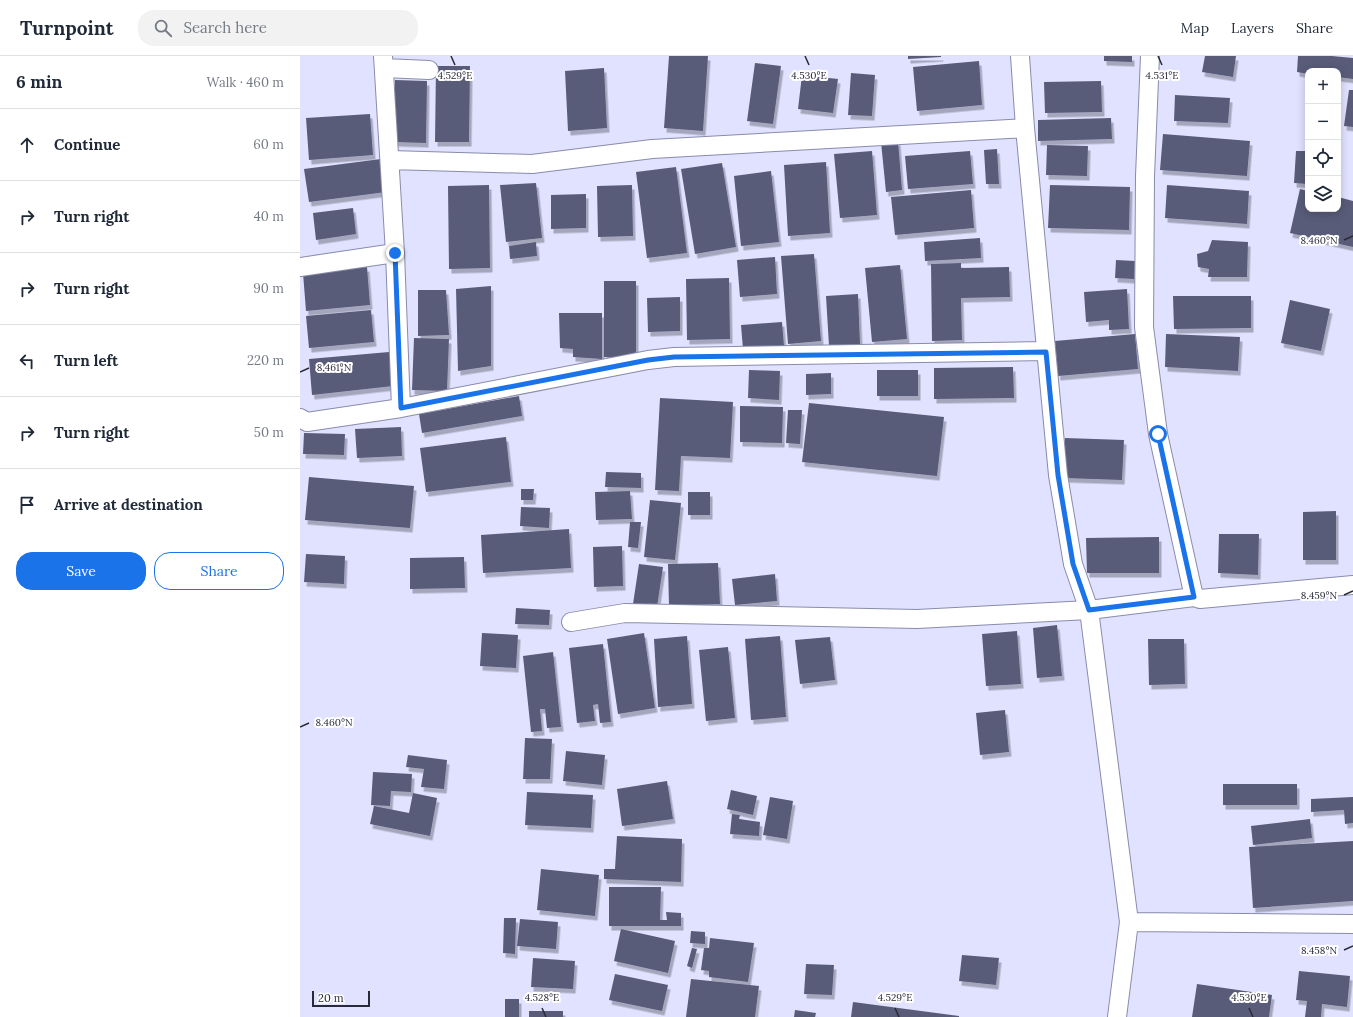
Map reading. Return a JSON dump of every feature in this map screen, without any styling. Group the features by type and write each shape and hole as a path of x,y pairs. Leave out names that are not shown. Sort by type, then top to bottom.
{"street":[{"path":"1020,56 1025,128 1058,475 1073,564 1089,610 1129,922 1117,1017"},
{"path":"1150,56 1146,107 1144,327 1158,434 1194,597"},
{"path":"401,408 395,253 383,62 429,70"},
{"path":"390,160 532,164 652,149 1025,128"},
{"path":"300,267 395,253"},
{"path":"300,418 308,422 401,408 648,360 674,357 1046,352"},
{"path":"571,622 626,613 917,619 1089,610 1194,597 1200,599 1353,585"},
{"path":"1129,922 1353,924"}],"building":[{"path":"669,56 708,56 703,131 664,128"},
{"path":"908,56 941,56 941,57 908,59"},
{"path":"1104,56 1132,56 1132,62 1104,61"},
{"path":"1205,56 1236,56 1233,77 1202,72"},
{"path":"1298,56 1332,56 1353,58 1353,79 1341,77 1341,68 1305,68 1305,73 1297,72"},
{"path":"979,61 982,105 917,111 913,67"},
{"path":"755,63 781,66 773,124 747,121"},
{"path":"436,66 470,66 469,142 435,142"},
{"path":"604,68 607,128 568,131 565,71"},
{"path":"851,73 875,75 872,116 848,115"},
{"path":"802,75 838,79 833,113 798,109"},
{"path":"395,80 427,81 426,143 394,142"},
{"path":"1101,81 1102,112 1045,113 1044,82"},
{"path":"1349,90 1353,90 1353,127 1344,126"},
{"path":"1175,95 1230,98 1228,123 1174,121"},
{"path":"370,114 373,155 309,160 306,118"},
{"path":"1111,118 1112,139 1038,141 1038,120"},
{"path":"1163,134 1250,141 1247,176 1160,170"},
{"path":"898,141 902,190 886,192 881,142"},
{"path":"1047,145 1088,146 1087,176 1046,175"},
{"path":"997,149 999,184 986,184 984,150"},
{"path":"872,151 877,215 840,218 834,154"},
{"path":"970,151 973,184 908,189 905,156"},
{"path":"1296,151 1305,151 1305,184 1294,183"},
{"path":"381,159 386,192 309,202 304,169"},
{"path":"826,162 830,233 788,236 784,165"},
{"path":"722,163 736,247 695,254 681,169"},
{"path":"676,167 687,253 647,258 636,172"},
{"path":"771,171 779,242 741,246 734,176"},
{"path":"536,183 542,238 506,242 500,185"},
{"path":"489,185 490,268 449,269 448,186"},
{"path":"632,185 633,236 598,237 597,186"},
{"path":"1050,185 1130,187 1129,230 1048,228"},
{"path":"1167,185 1249,191 1247,224 1165,218"},
{"path":"1300,189 1305,190 1305,212 1341,212 1341,198 1353,201 1353,247 1290,233"},
{"path":"971,190 974,228 895,235 891,197"},
{"path":"586,194 586,228 551,229 551,195"},
{"path":"353,208 356,234 316,240 313,213"},
{"path":"980,238 981,258 925,261 924,242"},
{"path":"1212,240 1248,242 1247,277 1208,277 1209,269 1198,267 1197,254 1208,251"},
{"path":"536,242 537,256 510,259 509,246"},
{"path":"814,254 821,341 788,344 781,256"},
{"path":"775,257 777,294 740,297 737,260"},
{"path":"1116,260 1135,261 1134,279 1115,278"},
{"path":"961,263 961,268 1009,267 1010,297 961,298 962,340 932,341 931,264"},
{"path":"900,265 907,339 872,342 865,268"},
{"path":"367,267 370,305 306,311 303,273"},
{"path":"729,278 730,339 687,340 686,279"},
{"path":"604,281 636,281 636,357 604,357"},
{"path":"491,286 491,366 458,371 456,289"},
{"path":"1127,289 1129,329 1109,330 1109,320 1086,322 1084,292"},
{"path":"418,290 446,290 449,335 418,336"},
{"path":"858,294 860,344 829,346 826,296"},
{"path":"1173,296 1251,296 1251,328 1174,329"},
{"path":"680,297 680,331 648,332 647,298"},
{"path":"1290,300 1330,309 1321,351 1281,343"},
{"path":"371,310 374,342 309,348 306,316"},
{"path":"559,313 602,313 602,359 573,357 573,349 560,348"},
{"path":"782,322 784,346 743,349 741,325"},
{"path":"1135,334 1138,369 1058,376 1055,341"},
{"path":"1166,334 1240,337 1238,371 1165,367"},
{"path":"414,338 449,339 447,391 412,390"},
{"path":"389,352 393,386 312,395 309,359"},
{"path":"1013,367 1014,398 934,399 934,368"},
{"path":"749,370 780,371 779,400 748,398"},
{"path":"877,370 918,370 918,396 877,396"},
{"path":"831,373 831,394 806,395 806,374"},
{"path":"519,396 522,416 422,433 419,414"},
{"path":"660,398 733,402 730,458 681,456 679,491 655,490"},
{"path":"809,403 944,417 937,476 802,462"},
{"path":"740,406 783,407 782,443 740,442"},
{"path":"788,410 802,410 800,444 786,443"},
{"path":"401,427 402,456 357,458 355,429"},
{"path":"304,433 345,434 344,455 303,454"},
{"path":"506,437 511,482 426,492 420,448"},
{"path":"1065,438 1124,440 1122,480 1064,478"},
{"path":"606,472 641,473 641,488 605,487"},
{"path":"309,477 414,486 410,528 305,520"},
{"path":"521,489 534,489 533,500 521,500"},
{"path":"630,491 632,519 596,520 595,492"},
{"path":"688,492 710,492 710,515 688,515"},
{"path":"650,500 681,503 675,560 644,557"},
{"path":"521,507 550,508 549,528 520,526"},
{"path":"1336,511 1336,560 1303,560 1303,512"},
{"path":"630,522 641,522 638,548 628,547"},
{"path":"569,529 571,568 483,573 481,535"},
{"path":"1219,534 1259,534 1258,575 1218,573"},
{"path":"1159,537 1159,573 1087,573 1086,538"},
{"path":"622,546 623,586 594,587 593,547"},
{"path":"306,554 345,556 344,584 304,582"},
{"path":"464,557 465,588 410,589 410,558"},
{"path":"718,563 720,604 669,606 668,564"},
{"path":"639,564 663,567 657,607 633,604"},
{"path":"775,574 777,601 735,605 732,579"},
{"path":"516,608 550,610 549,625 515,624"},
{"path":"1057,625 1062,676 1037,678 1033,628"},
{"path":"1017,631 1021,684 986,686 982,634"},
{"path":"482,633 518,635 516,668 480,666"},
{"path":"644,633 655,708 618,714 607,639"},
{"path":"687,636 692,704 658,707 654,639"},
{"path":"780,636 786,717 751,720 745,639"},
{"path":"830,637 835,680 800,684 795,640"},
{"path":"1148,639 1184,639 1185,684 1149,685"},
{"path":"603,644 611,722 600,723 598,704 593,705 595,721 577,723 569,648"},
{"path":"728,647 735,718 706,721 699,650"},
{"path":"553,652 561,727 547,728 545,709 540,709 542,731 531,732 523,656"},
{"path":"1005,710 1009,752 980,755 976,713"},
{"path":"525,738 552,739 550,779 523,779"},
{"path":"566,751 605,755 602,785 563,781"},
{"path":"408,755 447,760 444,789 421,787 424,769 406,767"},
{"path":"373,772 412,774 411,792 391,791 390,806 371,805"},
{"path":"667,781 673,819 622,826 617,789"},
{"path":"1223,784 1297,784 1297,805 1223,805"},
{"path":"731,790 757,796 753,815 727,809"},
{"path":"527,792 593,795 591,828 525,825"},
{"path":"413,793 437,798 430,836 370,824 374,806 409,813"},
{"path":"770,797 793,801 787,839 763,835"},
{"path":"1353,797 1353,823 1345,824 1344,810 1311,812 1311,799"},
{"path":"732,814 740,815 739,819 760,822 759,836 730,834"},
{"path":"1310,819 1312,838 1253,845 1251,826"},
{"path":"617,836 682,839 681,882 604,879 604,869 615,869"},
{"path":"1353,841 1353,901 1253,908 1249,847"},
{"path":"541,869 599,875 595,916 537,910"},
{"path":"609,887 661,887 660,920 667,920 666,912 681,913 681,926 609,926"},
{"path":"504,918 516,918 515,954 503,953"},
{"path":"520,919 558,922 556,949 517,946"},
{"path":"621,929 675,941 668,973 614,961"},
{"path":"691,931 705,932 705,944 690,943"},
{"path":"710,938 754,943 748,982 709,977 709,971 701,970 704,948 709,948"},
{"path":"692,948 697,949 692,968 687,966"},
{"path":"962,955 999,958 996,985 959,981"},
{"path":"533,958 575,961 573,989 531,987"},
{"path":"806,964 834,965 832,995 804,994"},
{"path":"1299,971 1350,976 1347,1007 1322,1004 1321,1017 1305,1017 1307,1001 1296,1000"},
{"path":"615,974 668,985 662,1011 609,1000"},
{"path":"691,979 759,986 755,1017 686,1017"},
{"path":"1197,984 1272,995 1269,1017 1192,1017"},
{"path":"505,999 519,999 519,1017 505,1017"},
{"path":"853,1002 959,1016 959,1017 851,1017"},
{"path":"795,1010 816,1013 815,1017 794,1017"},
{"path":"529,1011 563,1011 563,1017 529,1017"}],"route":[{"path":"395,253 401,408 648,360 674,357 1046,352 1058,475 1073,564 1089,610 1194,597 1158,434"}]}
